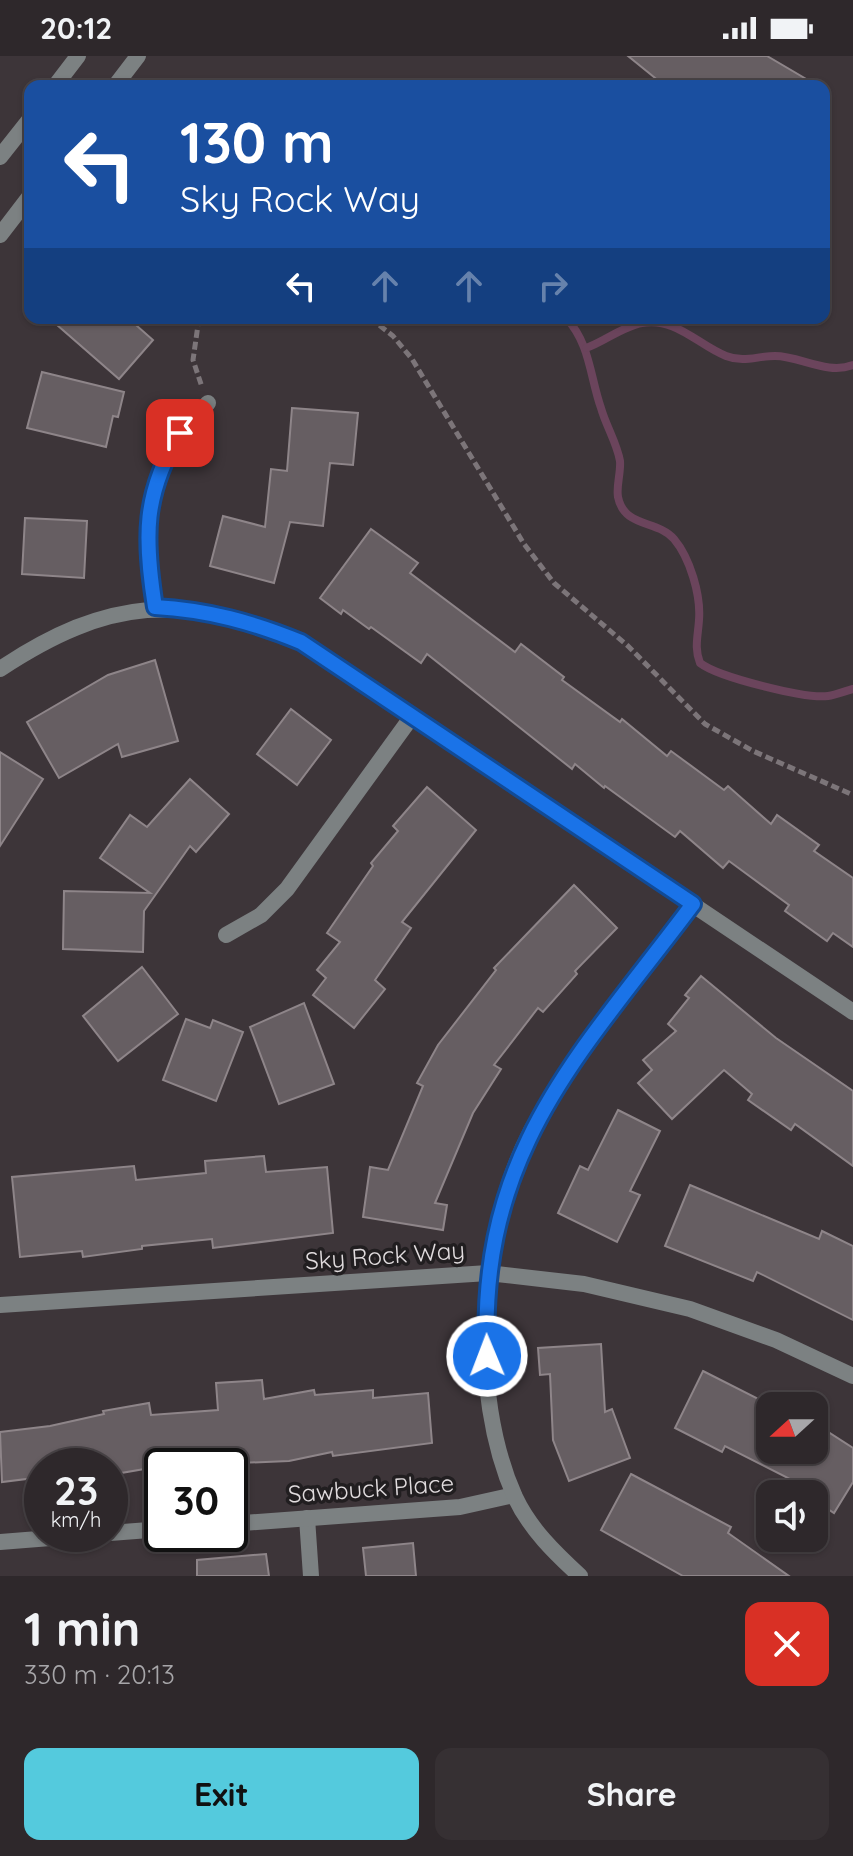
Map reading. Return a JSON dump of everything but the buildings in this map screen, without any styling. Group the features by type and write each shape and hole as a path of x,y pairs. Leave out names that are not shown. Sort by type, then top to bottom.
{"street":[{"path":"60,80 78,56"},
{"path":"120,80 138,56"},
{"path":"0,157 24,127"},
{"path":"0,235 24,204"},
{"path":"155,607 146,550 149,506 161,464 180,433 208,403"},
{"path":"0,669 35,646 71,630 108,617 155,607 200,610 247,620 301,642 853,1012"},
{"path":"226,935 261,915 287,889 413,715"},
{"path":"580,1576 552,1551 514,1495 495,1432 489,1387 488,1273 498,1217 511,1175 551,1094 693,904"},
{"name":"Sky Rock Way","path":"0,1305 488,1273 584,1284 690,1309 776,1340 853,1376"},
{"name":"Sawbuck Place","path":"248,1523 460,1507 514,1495"},
{"path":"307,1518 311,1576"},
{"path":"0,1542 24,1540"}],"path":[{"path":"198,324 193,360 208,403"},
{"path":"378,324 393,336 412,359 524,544 554,583 628,646 705,724 753,751 853,795"}],"waterway":[{"path":"571,324 585,349 603,415 619,454 618,497 621,507 634,519 674,539 689,566 698,599 697,647 700,663 742,680 782,691 828,696 853,689"},
{"path":"586,348 638,324"},
{"path":"666,324 733,358 775,356 823,367 853,365"}],"route":[{"path":"180,433 161,464 149,506 146,550 155,607 200,610 247,620 301,642 693,904 551,1094 529,1134 511,1175 498,1217 488,1273 487,1356"}]}
